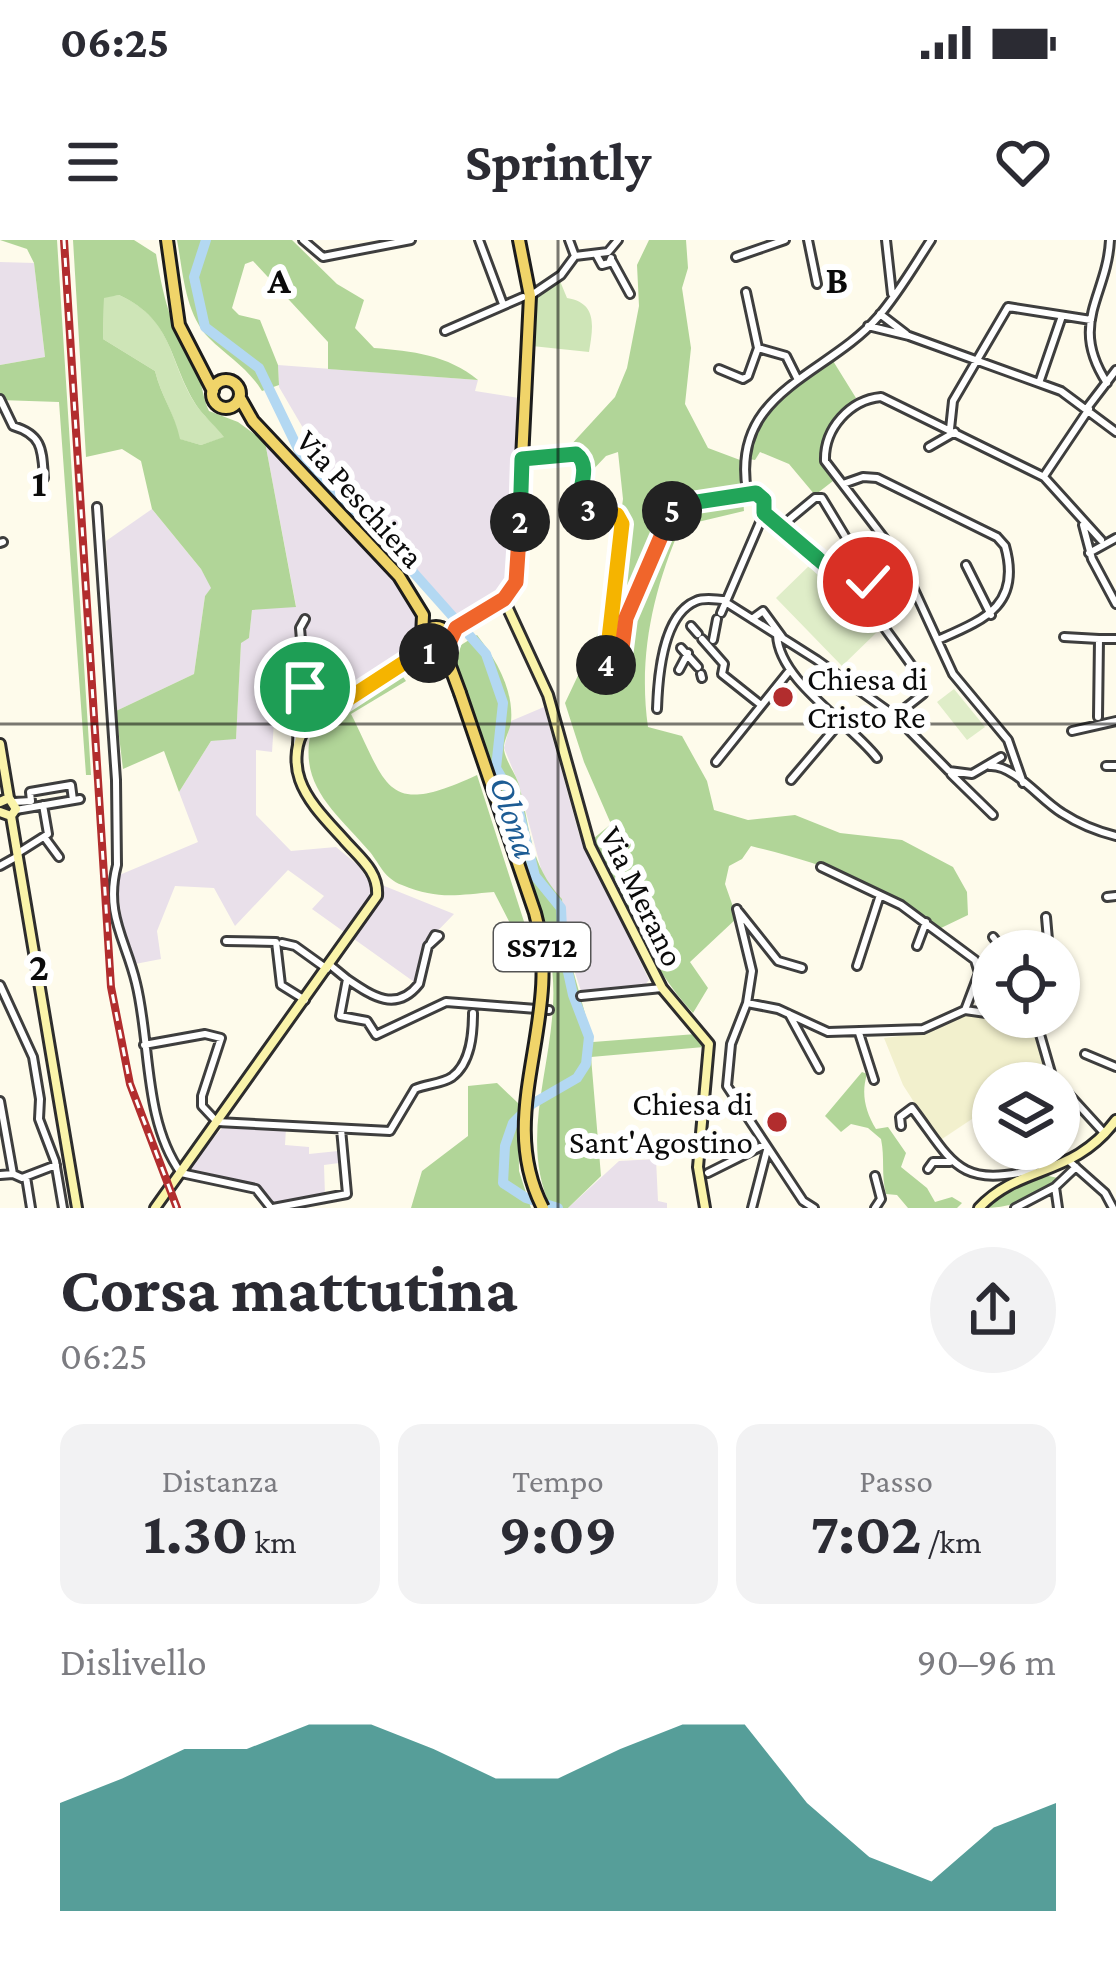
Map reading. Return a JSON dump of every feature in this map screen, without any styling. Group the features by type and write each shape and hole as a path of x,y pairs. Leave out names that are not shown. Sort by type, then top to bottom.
{"main road":[{"name":"Via Peschiera","path":"167,240 178,325 216,404 253,421"},
{"path":"426,647 441,654 451,632 504,599 516,582 526,296 519,240"},
{"name":"Via Peschiera","path":"204,371 238,386 253,421 376,549 423,615 451,632"},
{"path":"212,391 223,380"},
{"path":"224,407 240,398"},
{"name":"Via Peschiera","path":"423,615 426,647"},
{"path":"426,647 431,628 451,632"},
{"name":"SS712","path":"451,632 450,666 539,928 544,999 525,1103 523,1144 532,1186 543,1208"},
{"path":"426,647 450,666"}],"street":[{"path":"303,240 323,256 410,240"},
{"path":"479,240 503,304"},
{"path":"569,240 575,256"},
{"path":"610,256 618,240"},
{"path":"736,257 785,240"},
{"path":"808,240 818,284"},
{"path":"886,240 892,298"},
{"path":"747,492 745,462 757,422 771,401 880,314 931,240"},
{"path":"1108,382 1093,360 1091,320 1110,240"},
{"path":"445,331 526,296 561,275 575,256 610,256"},
{"path":"610,256 630,294"},
{"path":"719,369 743,379 758,348 746,292"},
{"path":"956,432 951,409 1008,307 1091,320"},
{"path":"880,314 909,336"},
{"path":"1039,383 1062,316"},
{"path":"868,326 1039,383 1088,409 1116,432"},
{"path":"758,348 786,356 797,378"},
{"path":"1044,477 1116,370"},
{"path":"1116,604 1080,518 1044,477 881,397 860,400 849,408 825,448 825,461 908,571 953,674 1004,734 1006,761 1023,783 1063,814 1116,836"},
{"path":"1,406 14,425 29,430 42,444 44,478"},
{"path":"951,409 956,432"},
{"path":"929,447 956,432"},
{"path":"522,459 576,454 585,463 580,505 620,519 605,664 609,669 620,664 626,618 671,512 684,504 716,502 747,492 764,500 764,513 706,640"},
{"path":"843,484 877,478 1001,542 1008,552 1003,600 991,615 938,640"},
{"path":"779,528 814,498 822,498 851,546"},
{"path":"97,507 116,780 116,934 136,984 144,1045 171,1159 181,1173 256,1189 272,1208 347,1193 341,1130"},
{"path":"764,513 870,605 915,670 924,690 922,697 895,716"},
{"path":"1092,543 1114,539"},
{"path":"966,565 991,615"},
{"path":"865,566 870,605"},
{"path":"870,605 903,589"},
{"name":"Via Merano","path":"504,599 548,695 590,846 662,988 709,1044 698,1167 705,1208"},
{"path":"679,670 684,620 696,601 726,602 895,716 993,815"},
{"path":"155,1208 374,905 377,881 301,784 297,751 298,712 305,687 300,628 305,619"},
{"path":"684,620 724,664 722,674 761,705"},
{"path":"780,637 780,654 790,670 877,758"},
{"path":"1064,637 1116,639"},
{"path":"1098,717 1100,639"},
{"path":"297,751 311,723 426,647"},
{"path":"678,647 701,673"},
{"path":"657,710 658,680 678,647"},
{"path":"716,762 790,670"},
{"path":"298,712 311,723"},
{"path":"791,780 842,720"},
{"path":"1072,731 1116,721"},
{"path":"0,744 77,1208"},
{"path":"949,771 964,775 1006,761"},
{"path":"1106,766 1116,766"},
{"path":"0,812 10,806 43,805 76,800 74,785 30,792 32,804"},
{"path":"43,805 45,838 59,857"},
{"path":"0,866 45,838"},
{"path":"821,867 926,922 979,966 965,1010"},
{"path":"857,965 880,895"},
{"path":"802,968 778,961 737,909 752,970 747,1003 731,1044 728,1086 802,1201 814,1208"},
{"path":"1046,917 1047,930"},
{"path":"917,946 926,922"},
{"path":"226,941 276,942 281,985 304,1000"},
{"path":"282,943 295,946 377,999 399,1000 419,984 431,942"},
{"path":"347,979 340,1016 367,1021 376,1035 446,1002 549,1010"},
{"path":"0,985 33,1057 39,1119 56,1166 63,1208"},
{"path":"581,996 662,988"},
{"path":"747,1003 789,1014 829,1032 923,1029 972,1011"},
{"path":"144,1045 205,1034 221,1038 202,1096 202,1106 217,1122 391,1131 415,1089 451,1078 471,1045 473,1013"},
{"path":"789,1014 819,1069"},
{"path":"859,1032 874,1080"},
{"path":"1041,1038 1052,1076 1105,1134"},
{"path":"1085,1054 1116,1067"},
{"path":"0,1102 13,1174"},
{"path":"901,1126 900,1117 912,1108 950,1162"},
{"path":"1080,1158 1115,1122 1090,1117"},
{"path":"708,1172 766,1148"},
{"path":"752,1208 766,1148"},
{"path":"928,1168 933,1162 950,1162 994,1178 1044,1170"},
{"path":"0,1175 26,1177 56,1166"},
{"path":"1015,1208 1055,1187 1068,1170"},
{"path":"1080,1170 1105,1193 1113,1208"},
{"path":"979,1208 1034,1172"},
{"path":"874,1208 881,1199 875,1176"},
{"path":"26,1177 31,1208"},
{"path":"1055,1187 1058,1208"}],"shaded area":[{"path":"0,262 34,263 45,357 0,365"},
{"path":"278,365 478,380 475,391 519,398 511,578 498,596 460,619 327,483 313,445 279,387"},
{"path":"265,442 360,539 400,589 419,622 416,642 313,714 275,707 272,752 256,750 256,815 291,851 336,847 367,879 454,914 424,945 417,984 312,909 324,896 288,870 235,926 214,888 175,886 157,931 161,959 135,964 123,938 117,876 198,842 179,792 211,741 236,738 241,642 249,638 252,609 296,606"},
{"path":"152,509 212,588 205,596 194,674 116,711 106,541"},
{"path":"544,707 579,834 649,980 644,986 581,991 566,945 562,899 544,880 504,748 511,721"},
{"path":"972,1015 972,1038 1037,1038 1044,1062 972,1062 972,1119 939,1141 903,1085 884,1038 924,1033"},
{"path":"223,1127 286,1128 285,1145 309,1147 309,1154 338,1151 339,1163 324,1165 325,1196 271,1207 259,1189 184,1172"},
{"path":"656,1159 658,1201 667,1203 667,1208 568,1208 619,1161"}],"green space":[{"path":"0,240 57,240 91,775 86,775 59,402 0,400 0,365 45,357 34,263 27,249"},
{"path":"73,240 134,240 156,254 170,316 209,411 238,422 265,442 296,607 252,610 249,638 241,643 236,739 211,741 179,792 164,751 123,769 116,711 194,674 205,596 211,588 152,509 141,461 122,449 86,457","holes":["119,295 138,306 161,331 199,409 224,437 201,445 180,439 155,371 103,339 104,298"]},
{"path":"177,240 292,240 337,284 364,300 355,328 374,348 442,360 478,380 328,369 328,342 253,261 245,264 232,308 239,315 260,320 278,365 279,385 262,391 201,328 186,292"},
{"path":"649,240 686,240 688,268 682,288 691,348 685,404 708,448 740,460 744,511 681,526 650,624 645,675 648,727 682,736 707,781 714,810 748,820 795,815 840,833 902,840 953,867 967,892 968,915 941,928 895,898 850,877 751,846 729,866 725,884 737,918 690,962 708,988 693,1013 649,952 593,839 611,824 565,703 608,612 623,499 618,452 606,456 589,474 583,453 569,447 615,397 627,368 639,306 637,265"},
{"path":"560,281 567,298 589,311 589,352 532,346 534,296"},
{"path":"119,295 151,317 199,409 226,437 201,445 179,439 155,371 103,339 104,297"},
{"path":"830,356 856,398 826,437 823,459 833,481 815,495 789,464 760,452 755,460 749,459 769,411"},
{"path":"812,563 878,631 842,666 776,598"},
{"path":"477,635 507,687 511,722 504,750 519,785 537,859 562,899 566,945 593,1042 696,1034 704,1047 591,1057 601,1176 568,1208 551,1208 538,1158 539,1107 553,1005 547,936 456,665 461,645"},
{"path":"401,674 406,681 351,714 373,760 393,788 406,794 447,788 477,775 527,931 513,929 494,892 437,895 391,879 316,784 308,751 311,732"},
{"path":"954,689 985,727 967,740 937,702"},
{"path":"862,1072 867,1074 864,1095 872,1122 876,1129 888,1127 906,1153 901,1167 927,1188 935,1202 952,1197 962,1203 957,1208 908,1208 897,1195 886,1194 881,1139 868,1128 851,1124 841,1132 825,1116"},
{"path":"497,1083 518,1103 519,1171 531,1208 411,1208 422,1171 468,1136 468,1086"},
{"path":"1044,1175 1058,1178 1024,1201 983,1208 1010,1188"}],"waterway":[{"name":"Olona","path":"206,240 194,277 205,327 259,368 303,459 486,654 503,703 496,768 517,804 535,876 561,908 563,949 589,1037 586,1064 577,1078 532,1104 513,1123 505,1146 503,1183 526,1198 558,1208"}],"railway":[{"path":"64,240 111,987 130,1084 177,1208"}],"place":[{"name":"Chiesa di Cristo Re","path":"783,697"},
{"name":"Chiesa di Sant'Agostino","path":"777,1122"}],"route":[{"path":"305,687 298,712 311,723 405,662 428,652 445,652 456,628 504,599 516,582 522,459 576,454 585,463 580,505 620,519 605,664 609,669 620,664 626,618 666,520 684,504 756,493 764,500 764,513 779,528 870,605 868,582"}]}
